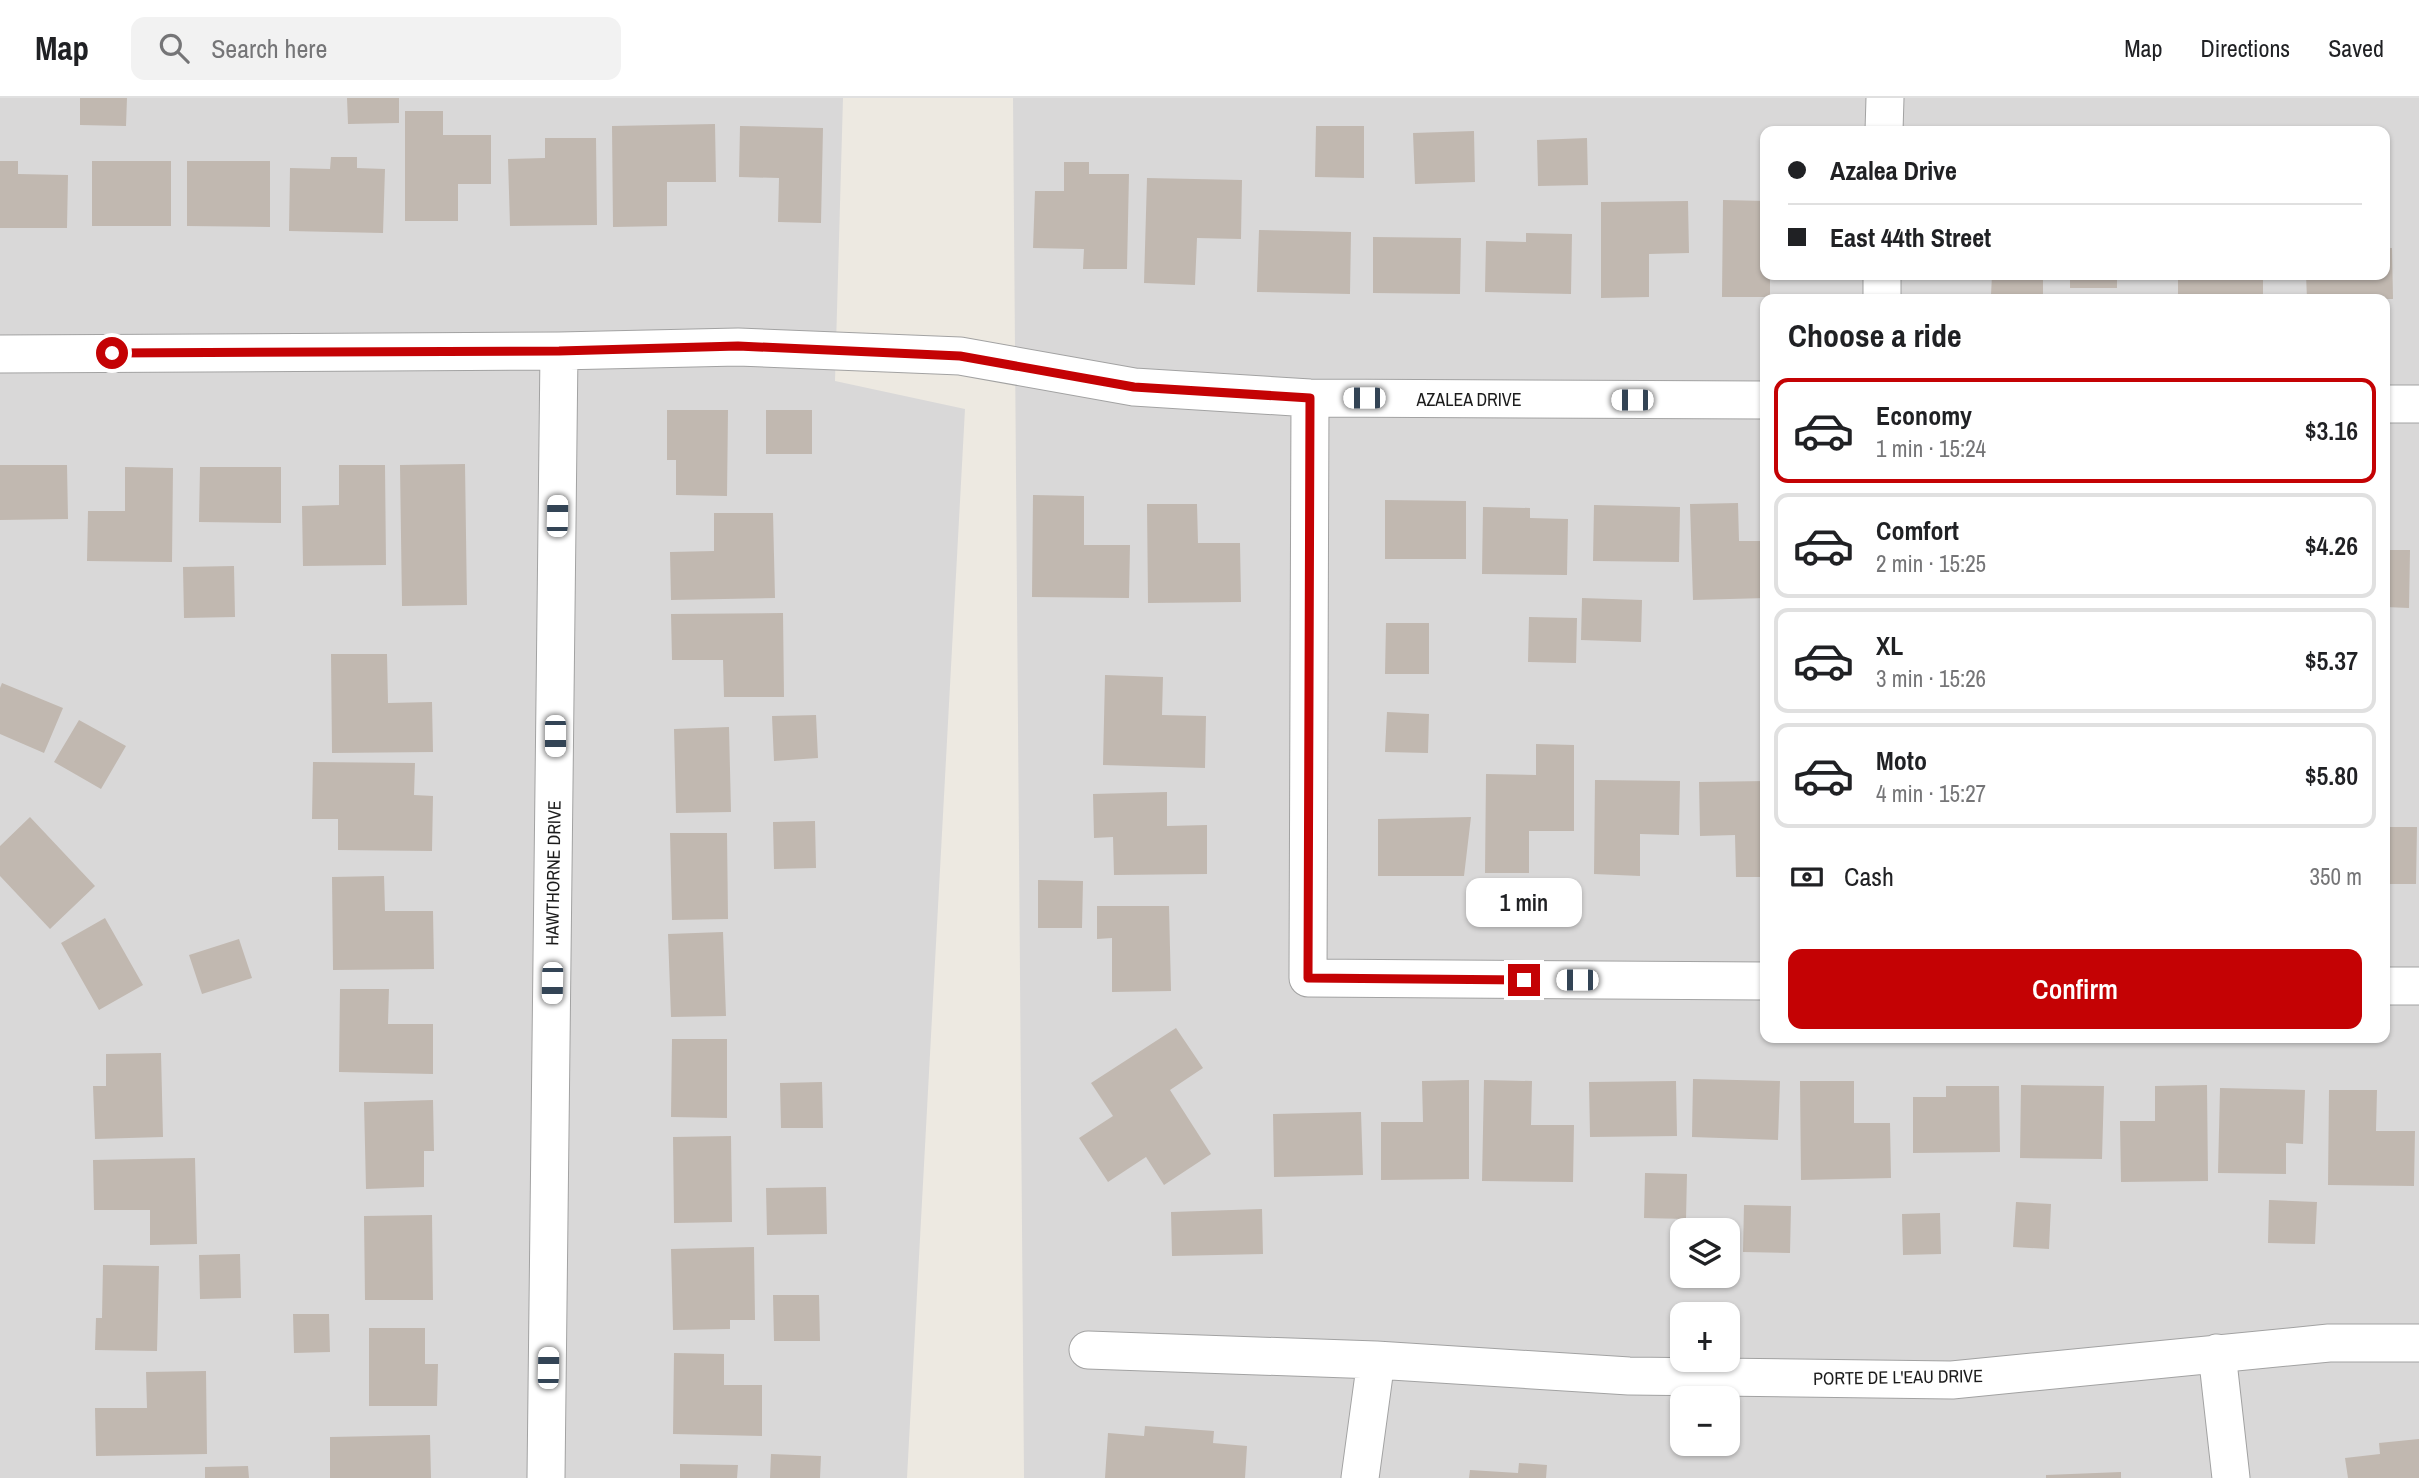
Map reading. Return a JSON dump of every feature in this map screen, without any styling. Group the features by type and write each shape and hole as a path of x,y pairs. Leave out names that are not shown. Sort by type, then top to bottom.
{"street":[{"path":"1884,126 1885,98"},
{"name":"AZALEA DRIVE","path":"0,354 559,351 738,346 960,356 1134,387 1310,398 1760,400"},
{"name":"HAWTHORNE DRIVE","path":"546,1478 559,351"},
{"path":"1310,398 1308,978 1760,981"},
{"path":"2390,404 2419,404"},
{"path":"2390,986 2419,986"},
{"name":"PORTE DE L'EAU DRIVE","path":"1088,1350 1376,1360 1629,1376 1952,1380 2329,1343 2419,1343"},
{"path":"2217,1353 2231,1478"},
{"path":"1360,1478 1376,1360"}],"shaded area":[{"path":"0,98 843,98 835,381 965,409 907,1478 0,1478"},
{"path":"1013,98 2419,98 2419,1478 1024,1478"}],"building":[{"path":"80,98 127,98 126,126 80,125"},
{"path":"347,98 399,98 399,123 348,124"},
{"path":"405,111 443,111 443,135 491,135 491,184 458,184 458,221 405,221"},
{"path":"715,124 716,182 667,182 667,226 613,227 612,126"},
{"path":"740,126 823,128 821,223 778,222 779,178 739,177"},
{"path":"1316,126 1364,126 1364,178 1315,177"},
{"path":"1474,131 1475,182 1415,184 1413,133"},
{"path":"545,138 596,138 597,225 510,226 508,159 545,158"},
{"path":"1587,138 1588,185 1538,186 1537,140"},
{"path":"331,157 357,157 357,168 385,169 383,233 289,231 290,168 330,169"},
{"path":"0,161 18,161 18,174 68,175 67,228 0,228"},
{"path":"92,161 171,161 171,226 92,226"},
{"path":"187,161 270,161 270,227 187,226"},
{"path":"1064,162 1089,162 1089,174 1129,174 1127,269 1083,269 1084,249 1033,248 1035,191 1064,191"},
{"path":"1147,178 1242,180 1241,239 1197,238 1195,285 1144,283"},
{"path":"1723,200 1760,201 1760,280 1770,280 1770,294 1760,294 1760,297 1722,297"},
{"path":"1688,201 1689,253 1649,254 1649,297 1601,298 1601,202"},
{"path":"1259,230 1351,232 1350,294 1257,292"},
{"path":"1526,233 1572,234 1571,294 1485,292 1486,241 1526,242"},
{"path":"1373,237 1461,238 1460,294 1373,293"},
{"path":"2392,248 2393,299 2390,299 2390,294 2307,294 2306,280 2390,280"},
{"path":"1992,280 2043,280 2043,294 1991,294"},
{"path":"2070,280 2117,280 2117,288 2070,288"},
{"path":"2178,280 2263,280 2263,294 2178,294"},
{"path":"667,410 728,410 727,496 676,495 676,460 667,460"},
{"path":"766,410 812,410 812,454 766,454"},
{"path":"465,464 467,605 402,606 400,465"},
{"path":"0,465 67,465 68,519 0,520"},
{"path":"339,465 385,465 386,565 303,566 302,506 339,505"},
{"path":"125,467 173,468 172,562 87,561 88,511 125,511"},
{"path":"200,467 281,467 281,523 199,522"},
{"path":"1033,495 1084,496 1084,545 1130,545 1129,598 1032,597"},
{"path":"1385,500 1466,501 1466,559 1385,559"},
{"path":"1738,503 1739,541 1760,541 1760,598 1693,600 1690,504"},
{"path":"1147,504 1197,504 1198,543 1240,543 1241,602 1148,603"},
{"path":"1594,505 1680,507 1679,562 1593,561"},
{"path":"1483,507 1530,508 1530,518 1568,519 1567,575 1482,574"},
{"path":"714,513 773,513 775,598 671,600 670,552 714,551"},
{"path":"2390,550 2410,550 2409,608 2390,607"},
{"path":"234,566 235,617 184,618 183,567"},
{"path":"1582,598 1642,600 1641,642 1581,640"},
{"path":"783,613 784,697 724,697 723,660 672,660 671,614"},
{"path":"1529,617 1577,618 1576,663 1528,662"},
{"path":"1386,623 1429,623 1429,674 1385,674"},
{"path":"331,654 387,654 388,703 432,702 433,752 332,753"},
{"path":"1105,675 1163,677 1162,715 1206,716 1205,768 1103,765"},
{"path":"2,683 63,708 44,753 0,734"},
{"path":"1387,712 1429,714 1428,753 1385,752"},
{"path":"816,715 818,758 774,761 772,716"},
{"path":"79,720 126,746 101,789 54,762"},
{"path":"729,727 731,812 676,813 674,729"},
{"path":"1536,744 1574,745 1574,831 1529,831 1529,873 1485,873 1486,774 1536,775"},
{"path":"313,762 415,763 414,795 433,796 432,851 338,850 338,819 312,819"},
{"path":"1595,780 1680,781 1679,835 1640,834 1640,876 1594,874"},
{"path":"1760,781 1760,877 1736,877 1735,835 1700,836 1699,782"},
{"path":"1167,792 1167,826 1207,825 1207,874 1114,875 1113,837 1094,838 1093,794"},
{"path":"30,817 95,886 50,929 0,876 0,846"},
{"path":"1471,817 1464,876 1378,876 1378,819"},
{"path":"815,821 816,868 774,869 773,822"},
{"path":"2390,827 2417,827 2416,884 2390,884"},
{"path":"670,833 727,833 728,919 672,920"},
{"path":"384,876 385,911 433,911 434,969 333,970 332,877"},
{"path":"1038,880 1083,881 1082,928 1038,928"},
{"path":"1097,906 1169,906 1171,991 1112,992 1112,938 1097,939"},
{"path":"105,918 143,985 99,1010 61,943"},
{"path":"723,932 726,1016 671,1017 668,934"},
{"path":"239,939 252,978 202,994 189,955"},
{"path":"340,989 389,989 388,1024 433,1024 433,1074 339,1072"},
{"path":"1176,1028 1203,1068 1170,1090 1211,1154 1164,1185 1146,1157 1108,1182 1079,1138 1113,1116 1091,1083"},
{"path":"672,1039 727,1039 727,1118 671,1117"},
{"path":"161,1053 163,1137 95,1139 93,1086 106,1086 106,1054"},
{"path":"1693,1079 1780,1081 1778,1140 1692,1137"},
{"path":"1469,1080 1469,1179 1381,1180 1381,1122 1423,1122 1422,1081"},
{"path":"1484,1080 1532,1081 1531,1125 1574,1125 1573,1182 1482,1181"},
{"path":"1676,1081 1677,1136 1590,1137 1589,1082"},
{"path":"1800,1081 1854,1081 1854,1123 1890,1123 1891,1178 1801,1180"},
{"path":"822,1082 823,1128 781,1128 780,1083"},
{"path":"2021,1085 2104,1086 2102,1159 2020,1158"},
{"path":"2207,1085 2208,1181 2121,1182 2120,1121 2155,1121 2155,1086"},
{"path":"1946,1086 1999,1086 2000,1152 1913,1153 1913,1097 1946,1097"},
{"path":"2220,1088 2305,1090 2303,1144 2286,1143 2286,1174 2218,1173"},
{"path":"2329,1090 2377,1090 2376,1131 2415,1131 2414,1186 2328,1185"},
{"path":"433,1100 434,1151 424,1151 424,1187 366,1189 364,1102"},
{"path":"1361,1112 1363,1175 1274,1177 1273,1114"},
{"path":"731,1136 732,1222 674,1223 673,1137"},
{"path":"195,1158 197,1244 150,1245 150,1210 94,1210 93,1160"},
{"path":"1645,1173 1687,1174 1686,1218 1644,1218"},
{"path":"826,1187 827,1234 767,1235 766,1188"},
{"path":"2269,1200 2317,1202 2315,1244 2268,1243"},
{"path":"2016,1202 2051,1204 2049,1249 2013,1247"},
{"path":"1744,1205 1791,1206 1790,1253 1743,1252"},
{"path":"1262,1209 1263,1254 1172,1256 1171,1212"},
{"path":"1940,1213 1941,1254 1903,1255 1902,1214"},
{"path":"432,1215 433,1300 365,1300 364,1216"},
{"path":"754,1247 755,1320 730,1320 730,1329 673,1330 671,1249"},
{"path":"240,1254 241,1298 200,1299 199,1255"},
{"path":"103,1265 159,1266 157,1351 95,1350 96,1318 102,1318"},
{"path":"773,1295 819,1295 820,1341 774,1341"},
{"path":"293,1314 329,1314 330,1352 294,1353"},
{"path":"369,1328 425,1328 425,1364 438,1364 437,1406 369,1406"},
{"path":"674,1353 724,1354 724,1385 762,1385 762,1436 673,1434"},
{"path":"206,1371 207,1454 96,1456 95,1408 147,1408 146,1372"},
{"path":"1145,1426 1214,1431 1213,1443 1247,1446 1245,1478 1105,1478 1108,1433 1144,1436"},
{"path":"430,1435 431,1478 330,1478 330,1437"},
{"path":"2419,1439 2419,1478 2348,1478 2345,1458 2380,1454 2379,1443"},
{"path":"771,1454 821,1456 820,1478 770,1478"},
{"path":"1519,1463 1547,1465 1546,1478 1469,1478 1470,1470 1518,1473"},
{"path":"680,1464 738,1465 737,1478 680,1478"},
{"path":"248,1466 249,1478 205,1478 205,1467"},
{"path":"2121,1472 2121,1478 2046,1478 2046,1475"}],"route":[{"path":"112,353 559,351 738,346 960,356 1134,387 1310,398 1308,978 1524,980"}]}
